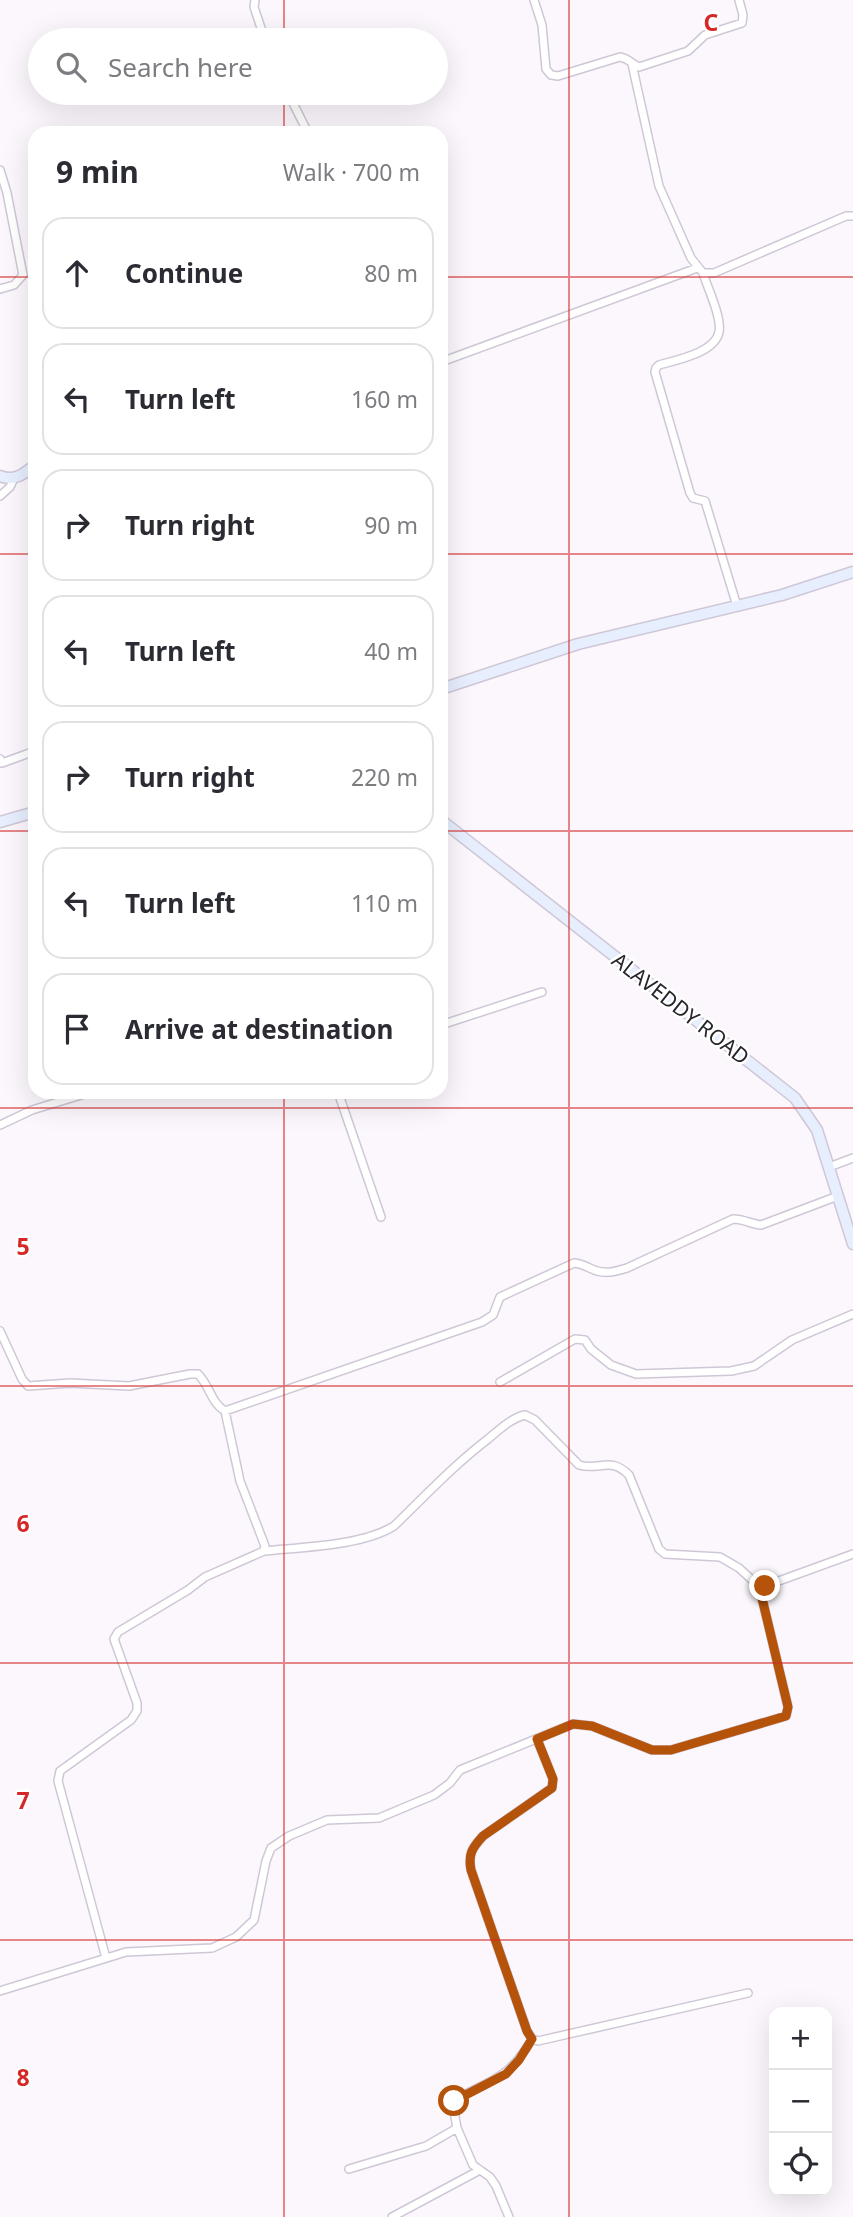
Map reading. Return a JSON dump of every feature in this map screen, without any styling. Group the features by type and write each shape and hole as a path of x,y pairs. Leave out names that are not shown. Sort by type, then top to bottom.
{"street":[{"path":"254,0 261,28"},
{"path":"534,0 542,25 546,69 551,75 558,76 620,57 627,58 632,64 659,186 700,270 718,320 719,332 714,341 694,356 659,365 654,372 690,494 693,498 705,501 737,606"},
{"path":"632,64 650,64 688,51 705,35 742,23 740,0"},
{"path":"294,105 305,126"},
{"path":"0,170 23,275 14,285 0,289"},
{"path":"448,360 700,270 715,273 846,216 853,216"},
{"path":"0,476 20,477 28,471"},
{"path":"0,495 10,487 14,478"},
{"path":"448,687 578,644 782,595 853,572"},
{"path":"0,759 2,763 28,754"},
{"path":"0,822 28,814"},
{"name":"ALAVEDDY ROAD","path":"448,825 795,1098 817,1130 853,1244"},
{"path":"448,1023 542,992"},
{"path":"0,1125 32,1110 68,1099"},
{"path":"340,1099 381,1217"},
{"path":"829,1167 853,1158"},
{"path":"225,1411 482,1322 493,1315 500,1297 574,1263 610,1273 627,1268 733,1219 761,1225 838,1196"},
{"path":"500,1382 575,1339 585,1340 591,1349 611,1365 636,1374 731,1371 754,1366 792,1340 853,1314"},
{"path":"0,1331 22,1379 28,1386 70,1383 128,1386 198,1374 205,1381 217,1406 225,1411 240,1480 265,1546 264,1551"},
{"path":"106,1958 58,1781 60,1771 131,1720 137,1711 137,1703 114,1639 118,1632 205,1577 264,1551 332,1544 384,1533 457,1463 518,1416 525,1415 535,1420 579,1465 587,1467 611,1464 621,1467 629,1475 659,1549 665,1554 720,1557 740,1568 763,1590"},
{"path":"0,1991 127,1952 212,1948 236,1937 254,1920 266,1861 271,1849 280,1842 327,1820 379,1818 434,1795 450,1783 460,1770 573,1724 592,1726 652,1750 671,1750 786,1716 788,1707 761,1594 765,1586 853,1554"},
{"path":"537,1739 553,1779 552,1788 483,1836 468,1857 479,1895 532,2039 538,2042 748,1993"},
{"path":"509,2217 490,2177 473,2165 457,2128 453,2105 454,2101 506,2074 532,2039"},
{"path":"349,2169 426,2146 457,2128"},
{"path":"392,2217 480,2170"}],"route":[{"path":"454,2101 506,2074 532,2039 468,1857 483,1836 552,1788 553,1779 537,1739 573,1724 592,1726 652,1750 671,1750 786,1716 788,1707 761,1594 765,1586"}]}
